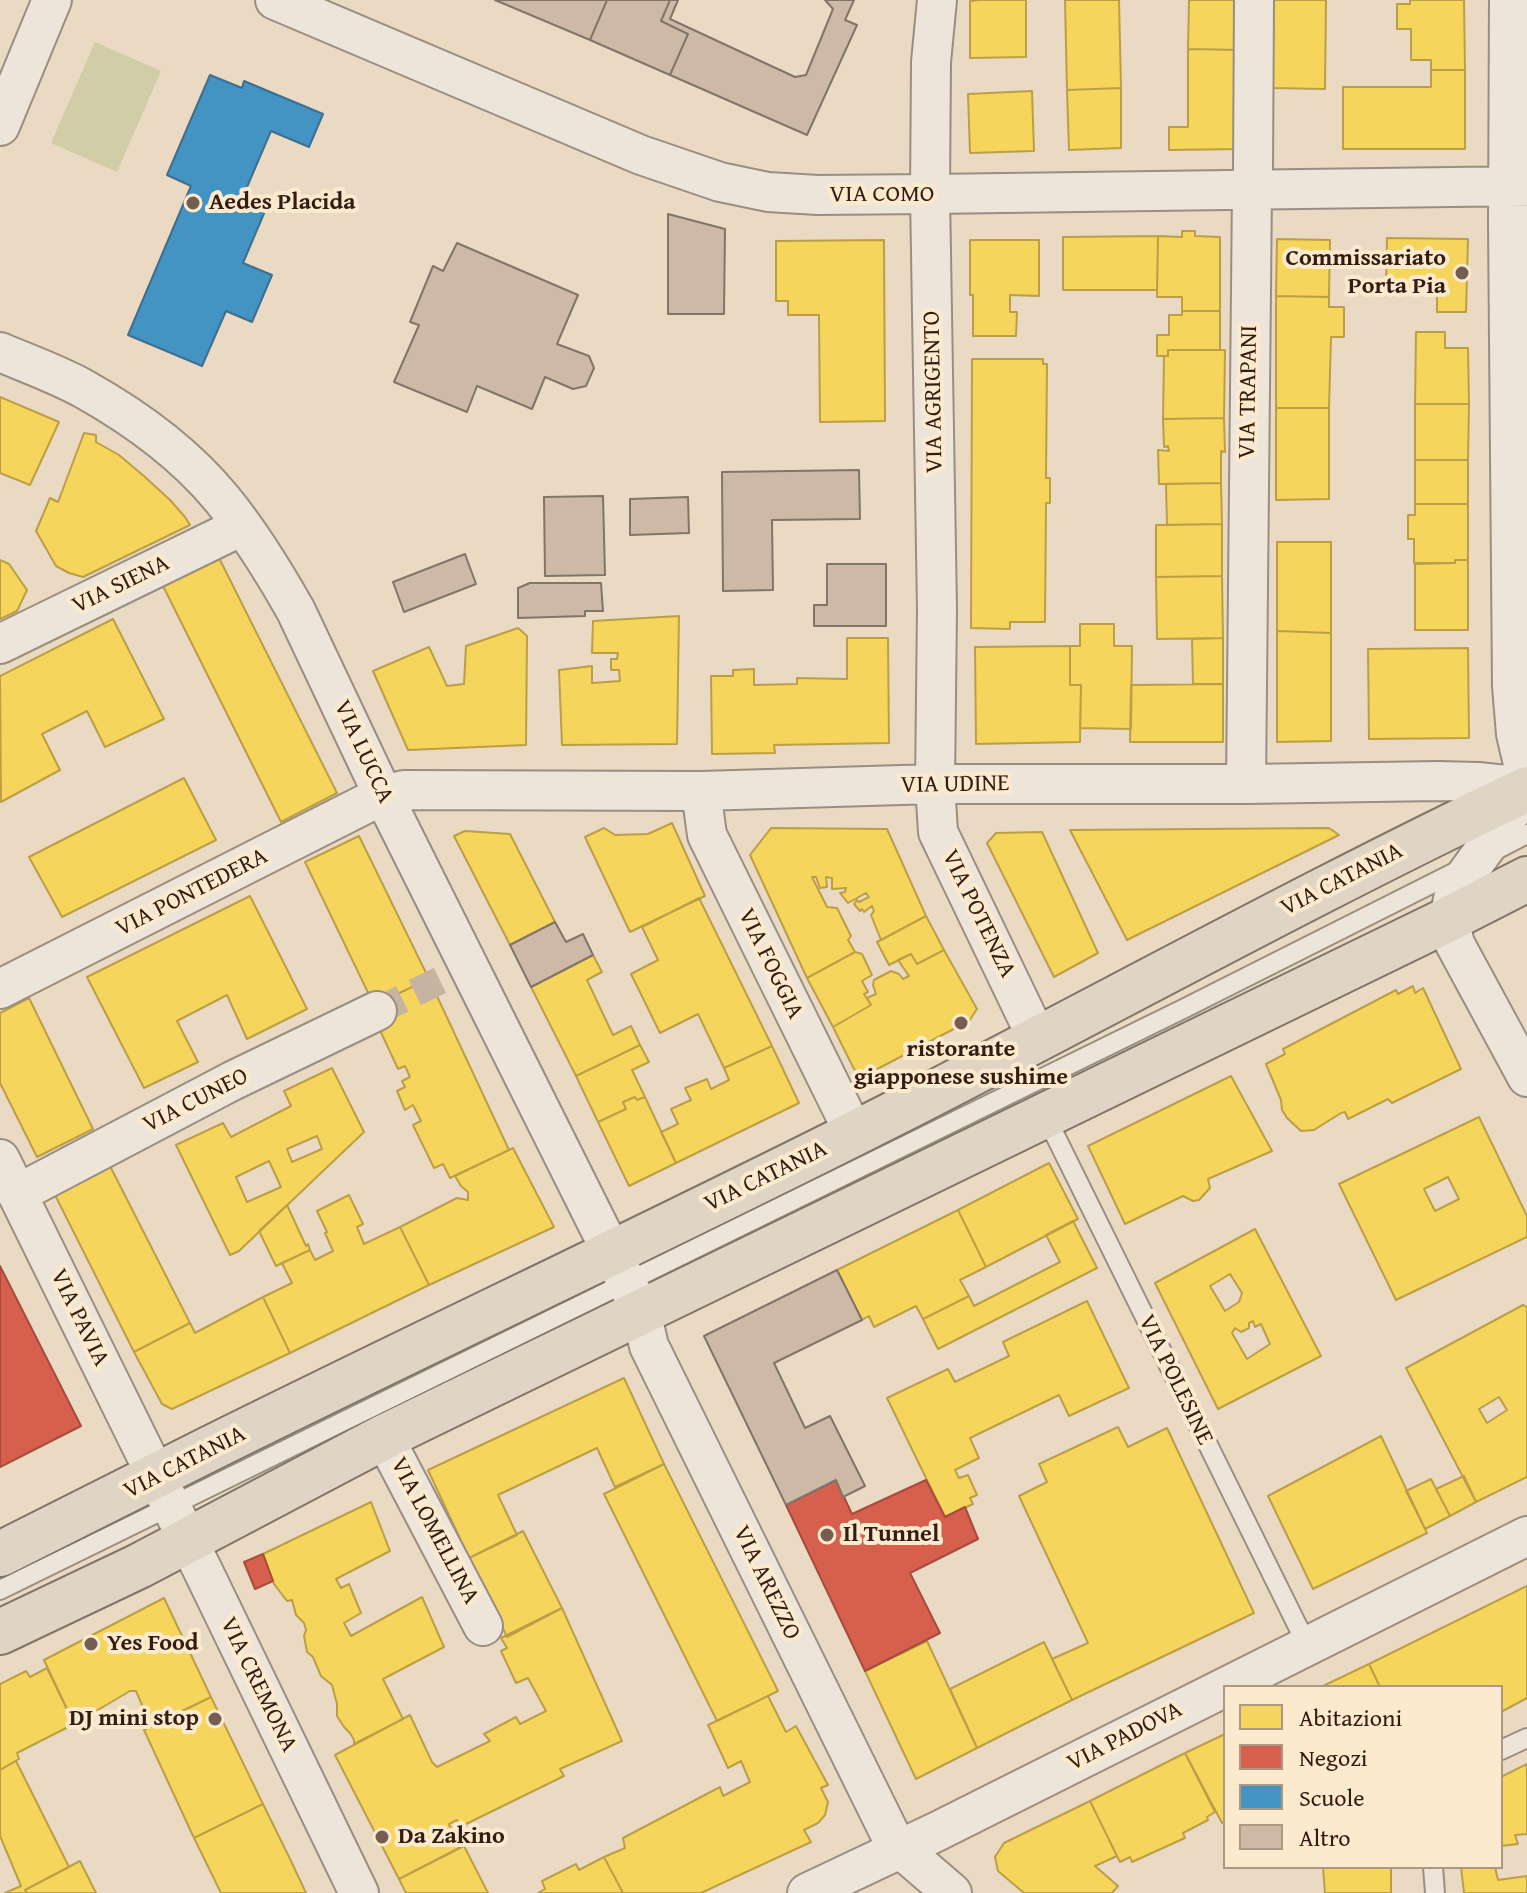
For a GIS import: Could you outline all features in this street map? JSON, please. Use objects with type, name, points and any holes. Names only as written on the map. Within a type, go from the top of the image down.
[{"type":"main road","name":"VIA CATANIA","points":[[0,1554],[172,1508],[384,1437],[854,1133],[1351,875],[1527,789]]},
{"type":"main road","name":"VIA CATANIA","points":[[0,1632],[172,1508],[627,1282],[1045,1115],[1527,879]]},
{"type":"street","points":[[0,126],[52,0]]},
{"type":"street","name":"VIA COMO","points":[[275,0],[641,155],[720,182],[768,192],[930,194],[1518,186]]},
{"type":"street","name":"VIA AGRIGENTO","points":[[935,784],[937,609],[930,194],[931,62],[937,0]]},
{"type":"street","name":"VIA TRAPANI","points":[[1246,784],[1254,0]]},
{"type":"street","points":[[1509,0],[1518,186],[1512,686],[1516,734],[1527,781]]},
{"type":"street","name":"VIA LUCCA","points":[[0,352],[85,390],[147,430],[185,460],[221,498],[280,582],[627,1282]]},
{"type":"street","name":"VIA SIENA","points":[[0,644],[242,526]]},
{"type":"street","name":"VIA UDINE","points":[[383,795],[404,790],[701,791],[935,784],[1457,781],[1527,789]]},
{"type":"street","name":"VIA POTENZA","points":[[935,784],[938,832],[1038,1040]]},
{"type":"street","points":[[1527,789],[1458,889],[1449,919],[1455,944],[1527,1077]]},
{"type":"street","name":"VIA FOGGIA","points":[[701,791],[707,835],[854,1133]]},
{"type":"street","name":"VIA PONTEDERA","points":[[0,989],[383,795]]},
{"type":"street","name":"VIA CUNEO","points":[[17,1194],[232,1081],[377,1011]]},
{"type":"street","name":"VIA PAVIA","points":[[0,1159],[172,1508]]},
{"type":"street","name":"VIA AREZZO","points":[[627,1282],[649,1346],[891,1836],[901,1849],[952,1893]]},
{"type":"street","name":"VIA LOMELLINA","points":[[384,1437],[483,1626]]},
{"type":"street","name":"VIA CREMONA","points":[[172,1508],[359,1893]]},
{"type":"street","name":"VIA PADOVA","points":[[1227,1685],[1527,1536]]},
{"type":"street","name":"VIA PADOVA","points":[[807,1893],[1223,1687]]},
{"type":"lane","name":"VIA CATANIA","points":[[627,1282],[1527,834]]},
{"type":"lane","name":"VIA POLESINE","points":[[1045,1115],[1307,1645]]},
{"type":"lane","name":"VIA CATANIA","points":[[0,1590],[172,1508]]},
{"type":"lane","points":[[1503,1749],[1527,1738]]},
{"type":"lane","points":[[1433,1869],[1435,1893]]},
{"type":"shaded area","points":[[95,42],[161,71],[117,172],[51,143]]},
{"type":"building: Abitazioni","points":[[1026,0],[1026,57],[970,58],[970,1]]},
{"type":"building: Abitazioni","points":[[1065,0],[1119,0],[1121,88],[1067,90]]},
{"type":"building: Abitazioni","points":[[1189,0],[1241,0],[1240,50],[1188,49]]},
{"type":"building: Abitazioni","points":[[1274,0],[1326,0],[1325,89],[1272,88]]},
{"type":"building: Abitazioni","points":[[1410,0],[1464,0],[1465,70],[1431,70],[1431,60],[1411,60],[1411,29],[1397,29],[1397,4],[1410,4]]},
{"type":"building: Abitazioni","points":[[1188,49],[1240,50],[1242,149],[1169,150],[1169,127],[1188,127]]},
{"type":"building: Abitazioni","points":[[1431,70],[1465,70],[1465,149],[1343,149],[1343,87],[1431,87]]},
{"type":"building: Abitazioni","points":[[1121,88],[1121,148],[1069,150],[1067,90]]},
{"type":"building: Abitazioni","points":[[1032,91],[1034,151],[970,153],[968,94]]},
{"type":"building: Abitazioni","points":[[1182,231],[1195,231],[1195,236],[1220,237],[1220,311],[1182,311],[1182,297],[1157,297],[1158,236],[1182,237]]},
{"type":"building: Abitazioni","points":[[1158,236],[1157,290],[1063,290],[1063,237]]},
{"type":"building: Abitazioni","points":[[1387,238],[1468,239],[1466,312],[1437,312],[1437,293],[1386,292]]},
{"type":"building: Abitazioni","points":[[1277,239],[1330,240],[1329,297],[1276,296]]},
{"type":"building: Abitazioni","points":[[884,240],[885,421],[820,422],[819,315],[788,315],[788,301],[776,301],[776,241]]},
{"type":"building: Abitazioni","points":[[970,240],[1039,240],[1039,296],[1010,295],[1010,312],[1017,312],[1016,336],[973,336]]},
{"type":"building: Abitazioni","points":[[1276,296],[1329,297],[1329,307],[1344,307],[1344,337],[1331,337],[1329,408],[1276,408]]},
{"type":"building: Abitazioni","points":[[1182,311],[1220,311],[1220,350],[1168,350],[1168,356],[1157,356],[1157,335],[1169,335],[1169,315],[1182,315]]},
{"type":"building: Abitazioni","points":[[1416,332],[1445,332],[1445,348],[1468,348],[1469,404],[1415,404]]},
{"type":"building: Abitazioni","points":[[1168,350],[1225,350],[1224,418],[1163,419],[1164,356],[1168,356]]},
{"type":"building: Abitazioni","points":[[972,359],[1043,359],[1043,364],[1047,364],[1046,478],[1050,478],[1050,503],[1046,503],[1045,622],[1010,622],[1010,629],[971,628]]},
{"type":"building: Abitazioni","points":[[0,397],[59,422],[30,485],[0,473]]},
{"type":"building: Abitazioni","points":[[1415,404],[1469,404],[1468,460],[1415,460]]},
{"type":"building: Abitazioni","points":[[1276,408],[1329,408],[1329,499],[1276,500]]},
{"type":"building: Abitazioni","points":[[1224,418],[1225,452],[1221,451],[1221,483],[1159,484],[1158,450],[1169,451],[1168,446],[1164,447],[1163,419]]},
{"type":"building: Abitazioni","points":[[84,433],[96,435],[96,442],[119,455],[145,477],[170,500],[190,525],[83,577],[56,566],[36,531],[50,498],[58,502]]},
{"type":"building: Abitazioni","points":[[1415,460],[1468,460],[1468,504],[1415,504]]},
{"type":"building: Abitazioni","points":[[1221,483],[1222,524],[1167,525],[1166,484]]},
{"type":"building: Abitazioni","points":[[1415,504],[1468,504],[1468,560],[1414,563],[1414,539],[1408,539],[1408,515],[1415,515]]},
{"type":"building: Abitazioni","points":[[1222,524],[1222,576],[1156,577],[1156,525]]},
{"type":"building: Abitazioni","points":[[1277,542],[1331,542],[1331,633],[1277,631]]},
{"type":"building: Abitazioni","points":[[218,556],[337,793],[281,822],[162,584]]},
{"type":"building: Abitazioni","points":[[0,560],[9,564],[27,590],[17,611],[0,619]]},
{"type":"building: Abitazioni","points":[[1455,560],[1468,560],[1468,630],[1415,630],[1415,564],[1455,563]]},
{"type":"building: Abitazioni","points":[[1222,576],[1223,638],[1157,639],[1156,577]]},
{"type":"building: Abitazioni","points":[[679,616],[677,744],[562,745],[559,670],[592,666],[592,683],[620,681],[619,670],[611,670],[611,659],[617,659],[618,653],[592,653],[593,621]]},
{"type":"building: Abitazioni","points":[[113,619],[164,719],[105,747],[87,711],[42,734],[60,770],[1,802],[0,676]]},
{"type":"building: Abitazioni","points":[[1080,624],[1114,624],[1114,646],[1132,646],[1131,729],[1080,728],[1081,685],[1070,685],[1070,646],[1080,646]]},
{"type":"building: Abitazioni","points":[[518,628],[527,636],[526,745],[408,750],[373,671],[429,647],[447,686],[464,684],[466,646]]},
{"type":"building: Abitazioni","points":[[1277,631],[1331,633],[1331,741],[1277,742]]},
{"type":"building: Abitazioni","points":[[847,638],[888,638],[889,743],[774,745],[775,753],[712,754],[711,676],[733,676],[733,670],[754,669],[754,685],[797,684],[797,678],[847,679]]},
{"type":"building: Abitazioni","points":[[1223,638],[1223,684],[1193,684],[1192,639]]},
{"type":"building: Abitazioni","points":[[1070,646],[1070,685],[1081,685],[1080,742],[976,744],[975,647]]},
{"type":"building: Abitazioni","points":[[1468,648],[1469,738],[1369,739],[1368,649]]},
{"type":"building: Abitazioni","points":[[1223,684],[1223,742],[1130,742],[1131,685]]},
{"type":"building: Abitazioni","points":[[184,778],[216,840],[62,917],[29,857]]},
{"type":"building: Abitazioni","points":[[672,823],[705,896],[630,932],[585,837],[604,828],[615,835],[648,834]]},
{"type":"building: Abitazioni","points":[[771,828],[887,829],[926,916],[881,940],[871,915],[874,911],[872,906],[864,912],[854,904],[869,897],[866,893],[848,903],[840,893],[845,892],[846,888],[832,889],[832,878],[826,877],[827,887],[820,888],[816,877],[812,877],[827,907],[837,908],[855,952],[807,978],[750,855]]},
{"type":"building: Abitazioni","points":[[1329,828],[1339,835],[1127,940],[1070,830]]},
{"type":"building: Abitazioni","points":[[465,831],[510,834],[555,922],[510,945],[454,836]]},
{"type":"building: Abitazioni","points":[[1042,832],[1098,953],[1054,977],[987,843],[996,833]]},
{"type":"building: Abitazioni","points":[[359,836],[429,979],[374,1005],[305,862]]},
{"type":"building: Abitazioni","points":[[250,896],[307,1009],[247,1039],[227,995],[177,1021],[198,1062],[144,1088],[87,977]]},
{"type":"building: Abitazioni","points":[[699,898],[772,1046],[724,1068],[698,1014],[660,1033],[631,974],[658,960],[642,927]]},
{"type":"building: Abitazioni","points":[[926,916],[944,950],[917,964],[911,954],[889,965],[877,942]]},
{"type":"building: Abitazioni","points":[[944,950],[977,1009],[969,1021],[864,1076],[854,1069],[833,1027],[871,1005],[867,998],[876,994],[874,980],[891,971],[903,979],[909,976],[898,960],[911,954],[917,964]]},
{"type":"building: Abitazioni","points":[[855,952],[862,954],[872,975],[862,981],[868,992],[864,994],[871,1005],[833,1027],[807,978]]},
{"type":"building: Abitazioni","points":[[593,955],[602,972],[587,980],[613,1035],[631,1026],[640,1045],[576,1076],[531,987]]},
{"type":"building: Abitazioni","points":[[429,979],[509,1150],[450,1178],[443,1164],[434,1168],[413,1125],[421,1121],[413,1105],[405,1110],[397,1091],[405,1087],[402,1081],[410,1077],[405,1066],[398,1069],[378,1026],[374,1005]]},
{"type":"building: Abitazioni","points":[[1413,986],[1415,993],[1423,988],[1461,1069],[1392,1103],[1388,1099],[1348,1119],[1345,1112],[1341,1113],[1314,1130],[1301,1131],[1282,1110],[1266,1064],[1285,1054],[1283,1049],[1396,990],[1398,994]]},
{"type":"building: Abitazioni","points":[[29,998],[93,1129],[37,1157],[0,1083],[0,1013]]},
{"type":"building: Abitazioni","points":[[640,1045],[649,1062],[632,1070],[645,1097],[623,1102],[626,1109],[598,1122],[576,1076]]},
{"type":"building: Abitazioni","points":[[772,1046],[799,1103],[676,1163],[661,1132],[678,1124],[671,1109],[691,1100],[685,1088],[707,1079],[711,1089],[729,1080],[724,1068]]},
{"type":"building: Abitazioni","points":[[332,1068],[364,1132],[239,1251],[230,1255],[176,1145],[223,1123],[231,1137],[291,1106],[284,1091]],"holes":[[[317,1136],[322,1149],[292,1162],[287,1149]],[[269,1161],[281,1187],[247,1202],[236,1177]]]},
{"type":"building: Abitazioni","points":[[1231,1076],[1272,1151],[1208,1179],[1210,1188],[1199,1200],[1193,1201],[1183,1196],[1125,1224],[1088,1146]]},
{"type":"building: Abitazioni","points":[[635,1097],[637,1100],[645,1097],[676,1163],[629,1186],[598,1122],[626,1109],[623,1102]]},
{"type":"building: Abitazioni","points":[[1479,1117],[1527,1216],[1527,1237],[1396,1300],[1339,1184]],"holes":[[[1448,1177],[1459,1199],[1435,1211],[1424,1189]]]},
{"type":"building: Abitazioni","points":[[513,1148],[554,1227],[429,1285],[400,1227],[457,1198],[468,1200],[468,1192],[455,1176]]},
{"type":"building: Abitazioni","points":[[1049,1163],[1078,1219],[986,1267],[958,1210]]},
{"type":"building: Abitazioni","points":[[110,1166],[190,1323],[134,1352],[55,1195]]},
{"type":"building: Abitazioni","points":[[349,1195],[363,1224],[357,1227],[364,1244],[400,1227],[429,1285],[290,1353],[263,1297],[292,1283],[282,1263],[310,1250],[315,1260],[333,1251],[317,1211]]},
{"type":"building: Abitazioni","points":[[287,1205],[310,1250],[276,1266],[259,1231]]},
{"type":"building: Abitazioni","points":[[958,1210],[986,1267],[960,1280],[969,1296],[923,1319],[916,1306],[874,1327],[869,1316],[862,1320],[837,1270]]},
{"type":"building: Abitazioni","points":[[1073,1221],[1097,1268],[938,1349],[923,1319],[969,1296],[974,1306],[1060,1262],[1046,1235]]},
{"type":"building: Abitazioni","points":[[1255,1229],[1321,1356],[1218,1409],[1155,1283]],"holes":[[[1230,1274],[1242,1293],[1239,1302],[1225,1311],[1210,1286]],[[1253,1321],[1255,1327],[1261,1324],[1270,1344],[1247,1359],[1232,1333],[1235,1328],[1241,1332],[1249,1328],[1249,1323]]]},
{"type":"building: Abitazioni","points":[[263,1297],[290,1353],[172,1409],[162,1404],[134,1352],[190,1323],[195,1333]]},
{"type":"building: Abitazioni","points":[[1087,1301],[1129,1388],[1069,1416],[1059,1395],[970,1438],[979,1458],[955,1470],[959,1478],[968,1475],[977,1495],[970,1498],[973,1504],[945,1517],[887,1398],[948,1369],[955,1382],[1009,1356],[1003,1342]]},
{"type":"building: Abitazioni","points":[[1523,1305],[1527,1307],[1527,1477],[1476,1502],[1406,1368]],"holes":[[[1499,1397],[1507,1410],[1487,1423],[1479,1409]]]},
{"type":"building: Abitazioni","points":[[624,1378],[664,1464],[615,1487],[597,1448],[498,1495],[517,1535],[469,1558],[428,1470]]},
{"type":"building: Abitazioni","points":[[1118,1427],[1128,1447],[1167,1428],[1254,1613],[1072,1700],[1052,1659],[1088,1643],[1019,1496],[1047,1482],[1039,1464]]},
{"type":"building: Abitazioni","points":[[1381,1436],[1427,1533],[1313,1589],[1268,1496]]},
{"type":"building: Abitazioni","points":[[664,1464],[778,1691],[717,1721],[604,1494]]},
{"type":"building: Abitazioni","points":[[1464,1476],[1476,1502],[1450,1516],[1436,1489]]},
{"type":"building: Abitazioni","points":[[1431,1479],[1450,1516],[1425,1529],[1406,1491]]},
{"type":"building: Abitazioni","points":[[371,1502],[390,1551],[336,1579],[341,1588],[349,1584],[361,1613],[344,1623],[351,1636],[422,1597],[444,1647],[383,1679],[403,1719],[354,1744],[337,1716],[332,1685],[321,1676],[313,1657],[307,1652],[304,1623],[296,1615],[292,1600],[287,1601],[274,1584],[263,1554]]},
{"type":"building: Abitazioni","points":[[523,1531],[562,1608],[507,1637],[469,1558]]},
{"type":"building: Abitazioni","points":[[1527,1586],[1527,1698],[1503,1711],[1503,1685],[1379,1685],[1369,1664]]},
{"type":"building: Abitazioni","points":[[164,1598],[211,1697],[151,1726],[136,1691],[130,1691],[74,1724],[44,1660]]},
{"type":"building: Abitazioni","points":[[562,1608],[622,1741],[560,1769],[564,1776],[460,1827],[457,1820],[449,1824],[459,1848],[399,1879],[335,1755],[410,1715],[437,1767],[490,1741],[484,1734],[516,1717],[520,1724],[546,1711],[528,1678],[516,1683],[501,1651],[507,1648],[501,1638]]},
{"type":"building: Abitazioni","points":[[927,1641],[977,1748],[916,1779],[865,1671]]},
{"type":"building: Abitazioni","points":[[1044,1642],[1072,1700],[977,1748],[950,1689]]},
{"type":"building: Abitazioni","points":[[1369,1664],[1379,1685],[1325,1685]]},
{"type":"building: Abitazioni","points":[[47,1668],[74,1724],[17,1753],[19,1759],[0,1770],[0,1684],[26,1671],[30,1677]]},
{"type":"building: Abitazioni","points":[[768,1696],[786,1732],[796,1726],[828,1785],[821,1788],[828,1802],[825,1815],[818,1823],[804,1830],[811,1842],[701,1893],[623,1893],[604,1857],[625,1848],[623,1838],[720,1787],[723,1796],[750,1782],[741,1761],[728,1768],[708,1725]]},
{"type":"building: Abitazioni","points":[[211,1697],[263,1804],[194,1838],[144,1730]]},
{"type":"building: Abitazioni","points":[[1223,1735],[1222,1823],[1185,1753]]},
{"type":"building: Abitazioni","points":[[1185,1753],[1215,1812],[1207,1817],[1208,1820],[1183,1833],[1185,1838],[1132,1862],[1130,1857],[1120,1862],[1090,1801]]},
{"type":"building: Abitazioni","points":[[16,1761],[69,1867],[25,1890],[27,1893],[5,1893],[21,1886],[0,1836],[0,1770]]},
{"type":"building: Abitazioni","points":[[1527,1764],[1527,1834],[1515,1835],[1518,1844],[1503,1846],[1503,1776]]},
{"type":"building: Abitazioni","points":[[1090,1801],[1117,1856],[1095,1866],[1118,1886],[1112,1893],[1024,1893],[998,1871],[995,1857],[1004,1843]]},
{"type":"building: Abitazioni","points":[[263,1804],[306,1893],[221,1893],[194,1838]]},
{"type":"building: Abitazioni","points":[[464,1846],[488,1893],[406,1893],[399,1879]]},
{"type":"building: Abitazioni","points":[[604,1857],[623,1893],[538,1893],[545,1889],[542,1881],[576,1864],[579,1870]]},
{"type":"building: Abitazioni","points":[[80,1861],[96,1893],[27,1893],[25,1890]]},
{"type":"building: Abitazioni","points":[[1323,1869],[1391,1869],[1391,1893],[1325,1893]]},
{"type":"building: Abitazioni","points":[[1461,1869],[1495,1869],[1498,1880],[1527,1876],[1527,1893],[1464,1893]]},
{"type":"building: Negozi","points":[[0,1266],[81,1426],[0,1467]]},
{"type":"building: Negozi","points":[[836,1480],[852,1514],[926,1480],[945,1517],[965,1507],[978,1539],[910,1573],[940,1633],[865,1671],[786,1505]]},
{"type":"building: Negozi","points":[[263,1554],[273,1581],[255,1589],[244,1562]]},
{"type":"building: Scuole","points":[[210,75],[242,88],[244,81],[323,114],[309,147],[271,131],[241,201],[265,211],[243,263],[272,275],[252,322],[226,311],[202,366],[128,335],[191,186],[167,175]]},
{"type":"building: Altro","points":[[495,0],[607,0],[590,40]]},
{"type":"building: Altro","points":[[607,0],[670,0],[661,21],[688,34],[670,75],[590,40]]},
{"type":"building: Altro","points":[[670,0],[678,0],[670,19],[795,77],[806,75],[833,9],[825,0],[854,0],[845,20],[857,25],[807,135],[670,75],[688,34],[661,21]]},
{"type":"building: Altro","points":[[668,214],[725,229],[724,314],[668,314]]},
{"type":"building: Altro","points":[[457,243],[578,295],[557,344],[589,356],[594,368],[586,386],[573,389],[545,377],[532,409],[477,386],[467,412],[394,382],[419,325],[410,322],[433,266],[443,271]]},
{"type":"building: Altro","points":[[859,470],[860,519],[772,520],[773,590],[723,591],[722,472]]},
{"type":"building: Altro","points":[[603,496],[605,575],[545,576],[544,497]]},
{"type":"building: Altro","points":[[688,497],[689,533],[630,535],[630,499]]},
{"type":"building: Altro","points":[[465,554],[476,584],[404,612],[393,582]]},
{"type":"building: Altro","points":[[827,564],[886,564],[886,626],[814,626],[814,605],[827,605]]},
{"type":"building: Altro","points":[[530,583],[601,583],[603,611],[585,611],[585,616],[518,618],[518,588]]},
{"type":"building: Altro","points":[[555,922],[566,942],[583,934],[593,955],[531,987],[510,945]]},
{"type":"building: Altro","points":[[837,1270],[862,1320],[774,1363],[805,1428],[830,1416],[865,1486],[843,1497],[836,1480],[786,1505],[704,1336]]},
{"type":"tunnel","points":[[377,1011],[443,979]]},
{"type":"place","name":"Aedes Placida","points":[[193,203]]},
{"type":"place","name":"Commissariato Porta Pia","points":[[1462,273]]},
{"type":"place","name":"ristorante giapponese sushime","points":[[961,1023]]},
{"type":"place","name":"Il Tunnel","points":[[827,1535]]},
{"type":"place","name":"Yes Food","points":[[91,1644]]},
{"type":"place","name":"DJ mini stop","points":[[215,1719]]},
{"type":"place","name":"Da Zakino","points":[[382,1837]]}]
